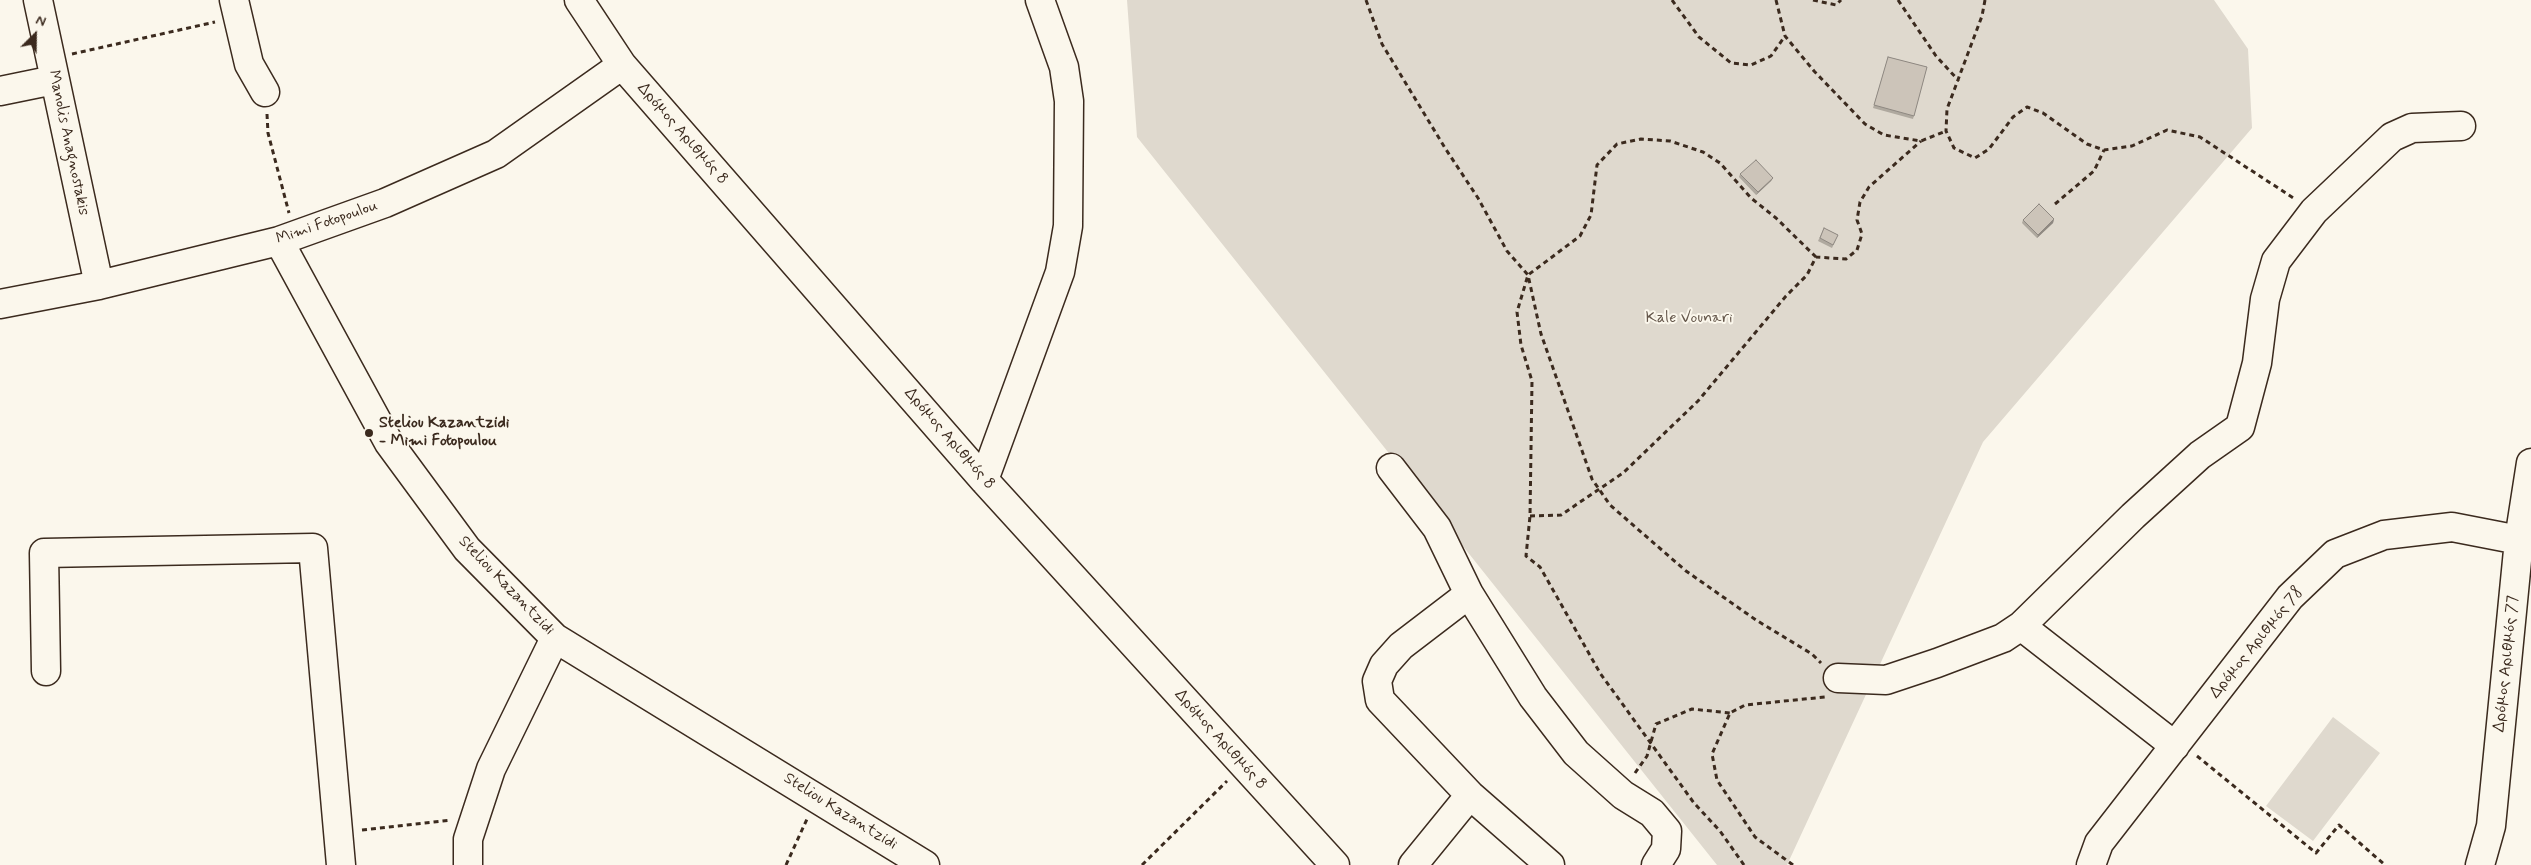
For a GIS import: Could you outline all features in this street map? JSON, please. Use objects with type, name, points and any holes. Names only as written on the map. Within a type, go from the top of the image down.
[{"type":"street","name":"Manolis Anagnostakis","points":[[38,0],[99,285]]},
{"type":"street","name":"Δρόμος Αριθμός 8","points":[[579,0],[622,65],[984,480],[1335,865]]},
{"type":"street","points":[[984,480],[1060,272],[1068,226],[1069,101],[1064,67],[1040,0]]},
{"type":"street","points":[[236,9],[249,64],[265,92]]},
{"type":"street","name":"Mimi Fotopoulou","points":[[0,304],[99,285],[287,238],[385,203],[496,154],[622,65]]},
{"type":"street","points":[[0,92],[52,70]]},
{"type":"street","points":[[1838,678],[1886,680],[1937,664],[2003,638],[2021,626],[2133,516],[2187,467],[2240,428],[2257,363],[2265,300],[2276,261],[2314,211],[2392,137],[2412,128],[2461,126]]},
{"type":"street","name":"Steliou Kazantzidi","points":[[287,238],[389,443],[467,549],[555,638],[926,865]]},
{"type":"street","name":"Δρόμος Αριθμός 77","points":[[2480,865],[2491,826],[2519,540],[2531,463]]},
{"type":"street","points":[[1391,468],[1436,528],[1469,594],[1533,697],[1576,753],[1622,795],[1652,812],[1667,831],[1666,849],[1656,865]]},
{"type":"street","name":"Δρόμος Αριθμός 78","points":[[2091,865],[2099,843],[2290,597],[2335,554],[2384,535],[2452,527],[2519,540]]},
{"type":"street","points":[[46,671],[44,553],[313,548],[340,865]]},
{"type":"street","points":[[1469,594],[1401,646],[1384,665],[1377,681],[1380,700],[1470,795],[1550,865]]},
{"type":"street","points":[[2021,626],[2177,744]]},
{"type":"street","points":[[468,865],[468,839],[491,769],[555,638]]},
{"type":"street","points":[[1413,865],[1470,795]]},
{"type":"path","points":[[1366,0],[1382,44],[1444,148],[1478,198],[1507,251],[1528,275],[1541,334],[1592,478],[1610,505],[1686,571],[1756,620],[1812,654],[1838,678],[1825,697],[1744,705],[1730,713],[1692,709],[1656,724],[1647,756],[1622,795]]},
{"type":"path","points":[[1672,0],[1699,37],[1731,63],[1751,65],[1771,56],[1785,36]]},
{"type":"path","points":[[1776,0],[1785,36],[1814,71],[1865,124],[1884,135],[1921,141]]},
{"type":"path","points":[[1813,0],[1836,5],[1841,0]]},
{"type":"path","points":[[1898,0],[1936,56],[1958,81]]},
{"type":"path","points":[[1984,0],[1982,16],[1947,109],[1946,131],[1954,148],[1975,158],[1989,149],[2013,117],[2028,107],[2043,113],[2087,144],[2104,150],[2132,146],[2167,130],[2200,137],[2314,211]]},
{"type":"path","points":[[52,70],[236,9]]},
{"type":"path","points":[[265,92],[268,133],[287,238]]},
{"type":"path","points":[[1744,865],[1720,831],[1694,803],[1600,672],[1540,567],[1526,556],[1530,516],[1532,381],[1522,345],[1517,312],[1528,275],[1580,236],[1591,214],[1597,166],[1617,144],[1641,139],[1670,141],[1703,152],[1714,160],[1751,198],[1776,218],[1816,257],[1846,260],[1857,250],[1862,234],[1857,220],[1860,202],[1869,187],[1921,141],[1946,131]]},
{"type":"path","points":[[2055,204],[2094,171],[2104,150]]},
{"type":"path","points":[[1530,516],[1561,515],[1623,473],[1698,401],[1786,296],[1806,275],[1816,257]]},
{"type":"path","points":[[1730,713],[1712,754],[1717,780],[1755,837],[1793,865]]},
{"type":"path","points":[[2177,744],[2316,853],[2339,825],[2384,865]]},
{"type":"path","points":[[1142,865],[1243,765]]},
{"type":"path","points":[[786,865],[816,798]]},
{"type":"path","points":[[337,832],[475,818]]},
{"type":"green space","name":"Kale Vounari","points":[[1127,0],[2214,0],[2248,49],[2252,128],[1983,442],[1787,865],[1717,865],[1137,137]]},
{"type":"green space","points":[[2333,717],[2380,753],[2313,841],[2266,806]]},
{"type":"building","points":[[1888,57],[1927,67],[1914,116],[1874,105]]},
{"type":"building","points":[[1756,160],[1773,178],[1758,192],[1740,174]]},
{"type":"building","points":[[2039,204],[2054,219],[2038,235],[2023,220]]},
{"type":"building","points":[[1824,228],[1838,235],[1833,245],[1820,238]]},
{"type":"place","name":"Steliou Kazantzidi - Mimi Fotopoulou","points":[[369,433]]}]
